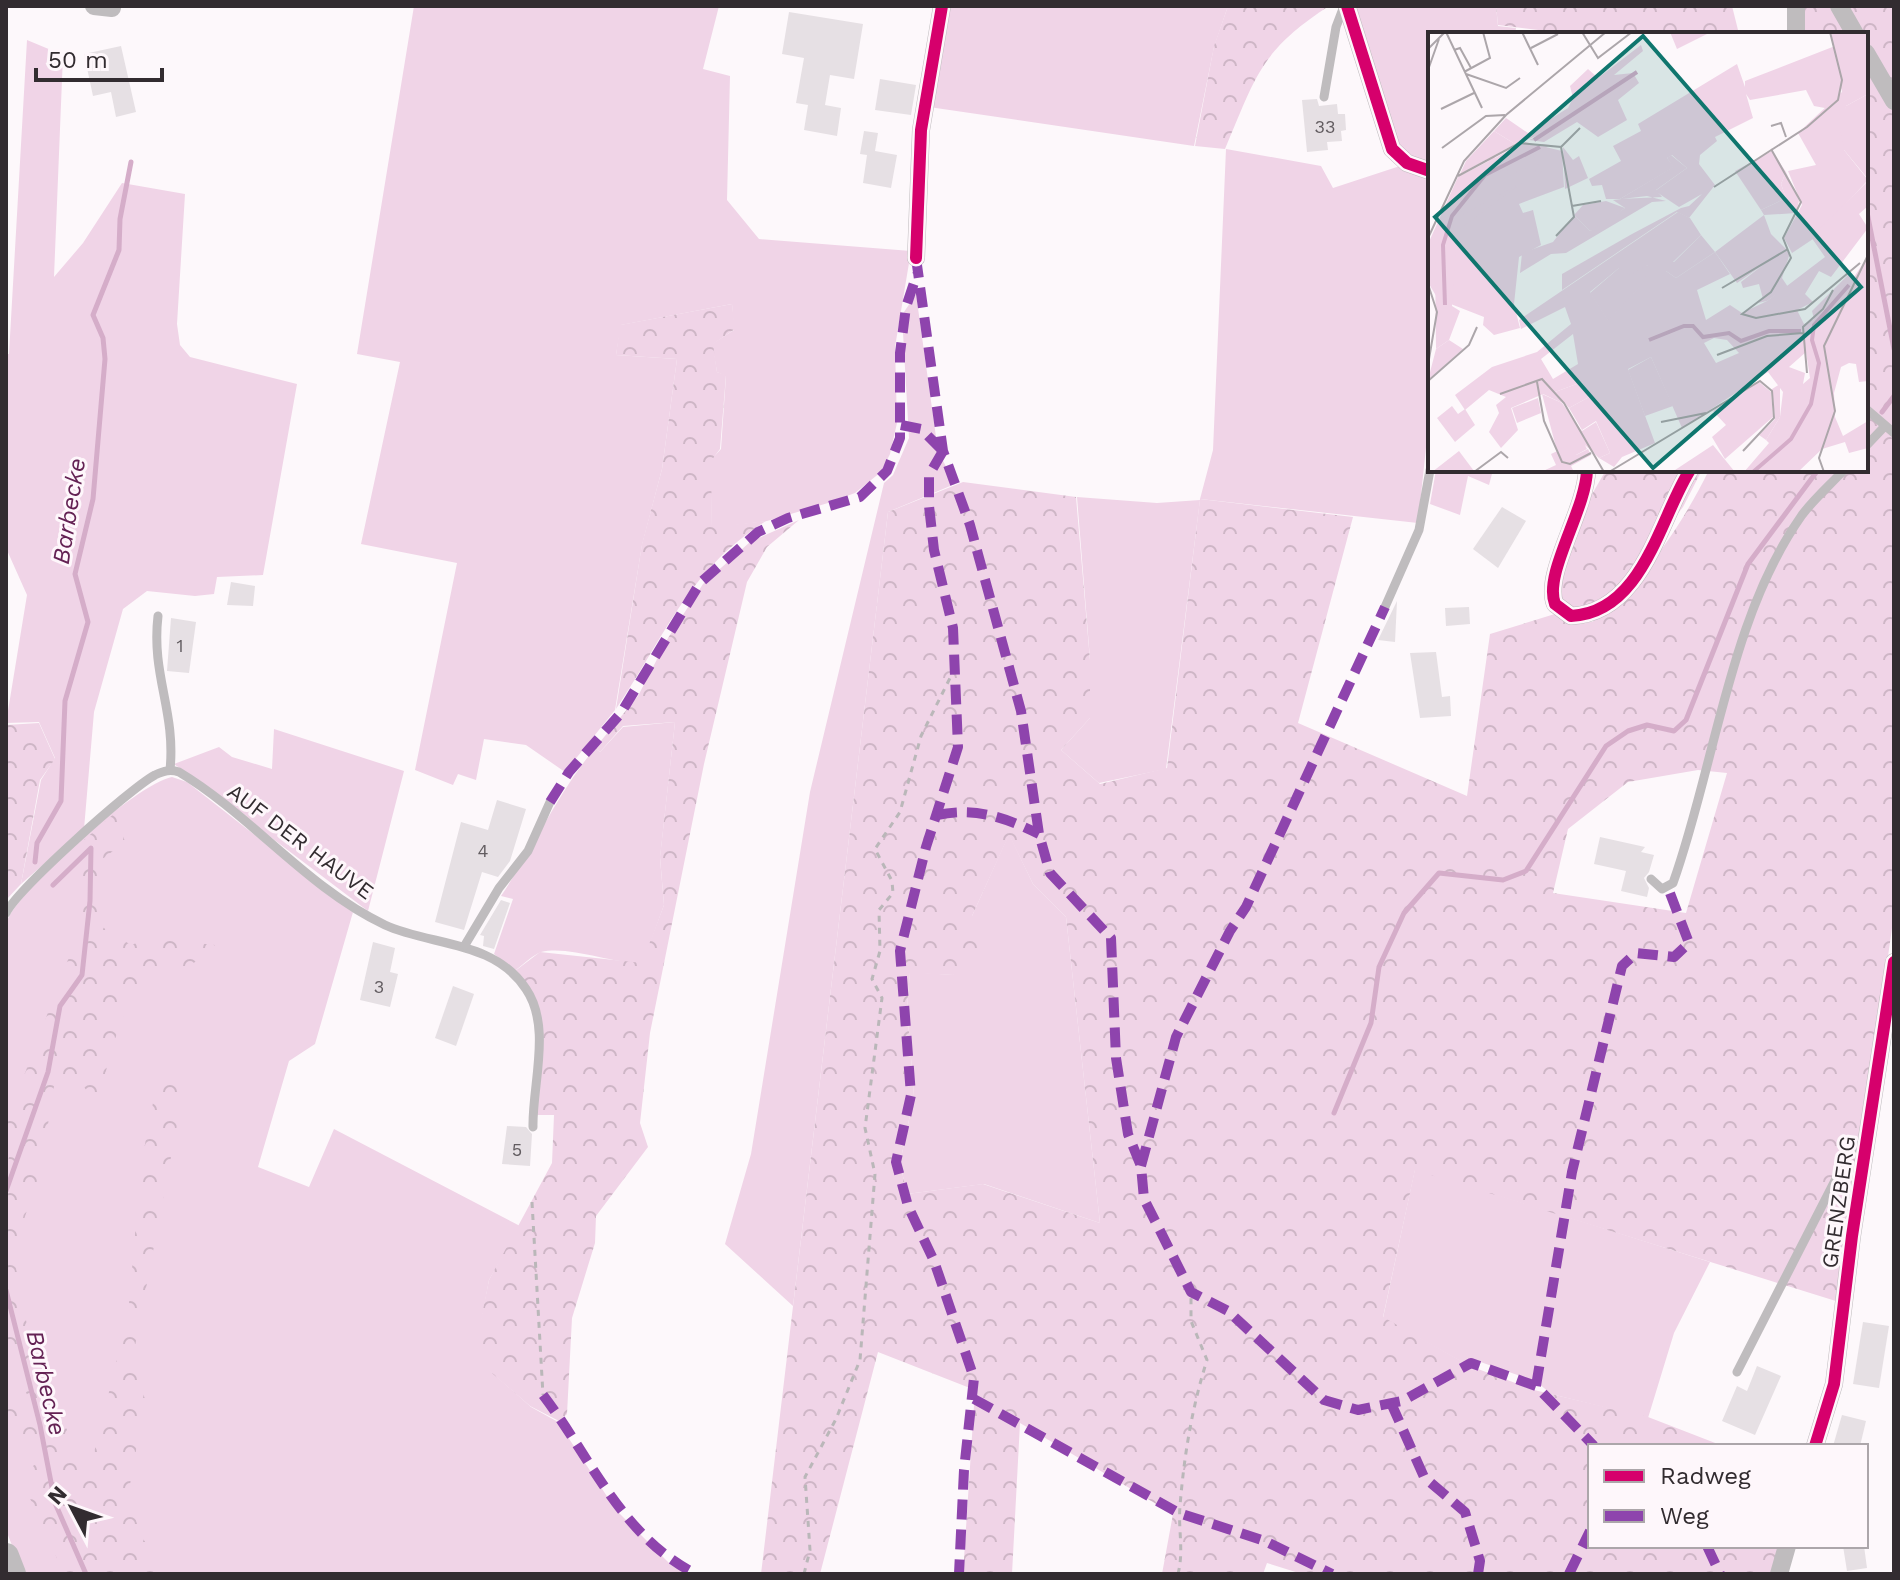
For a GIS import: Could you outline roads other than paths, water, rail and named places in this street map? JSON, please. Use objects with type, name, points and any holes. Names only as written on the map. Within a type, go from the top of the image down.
[{"type":"street","points":[[916,258],[921,130],[942,6]]},
{"type":"street","points":[[1346,6],[1392,149],[1407,163],[1428,170]]},
{"type":"street","points":[[1796,6],[1796,32]]},
{"type":"street","points":[[1839,6],[1854,32]]},
{"type":"street","points":[[1868,56],[1894,101]]},
{"type":"street","points":[[1587,472],[1583,503],[1551,588],[1555,604],[1571,616],[1600,608],[1642,568],[1653,552],[1689,472]]},
{"type":"street","name":"GRENZBERG","points":[[1816,1444],[1834,1384],[1894,962]]},
{"type":"street","points":[[1779,1574],[1786,1548]]},
{"type":"street","points":[[6,1556],[13,1574]]},
{"type":"lane","points":[[1324,97],[1336,27],[1346,6]]},
{"type":"lane","points":[[1868,411],[1894,433]]},
{"type":"lane","points":[[1868,444],[1885,426]]},
{"type":"lane","points":[[1385,607],[1419,530],[1430,472]]},
{"type":"lane","points":[[1651,879],[1662,889],[1673,883],[1715,731],[1761,592],[1802,515],[1842,472]]},
{"type":"lane","points":[[6,913],[38,876],[126,796],[148,780],[170,770],[173,738],[167,698],[157,673],[155,646],[158,616]]},
{"type":"lane","name":"AUF DER HAUVE","points":[[170,770],[192,779],[295,863],[366,914],[405,932],[465,945],[513,974],[532,1001],[538,1039],[533,1127]]},
{"type":"lane","points":[[465,945],[499,888],[528,851],[550,802]]},
{"type":"lane","points":[[1737,1372],[1847,1157],[1857,1145],[1867,1145]]},
{"type":"waterway","name":"Barbecke","points":[[35,862],[37,843],[61,801],[65,701],[88,622],[75,574],[93,499],[105,359],[103,338],[93,315],[119,250],[120,219],[131,162]]},
{"type":"waterway","points":[[1868,217],[1894,349]]},
{"type":"waterway","points":[[1882,412],[1894,396]]},
{"type":"waterway","points":[[1334,1113],[1371,1023],[1379,967],[1404,913],[1439,873],[1503,880],[1526,871],[1606,746],[1628,731],[1647,725],[1674,731],[1686,720],[1748,564],[1817,472]]},
{"type":"waterway","name":"Barbecke","points":[[6,1191],[48,1072],[60,1006],[82,975],[90,901],[91,848],[53,885]]},
{"type":"waterway","name":"Barbecke","points":[[6,1290],[40,1425],[55,1503],[86,1574]]}]
